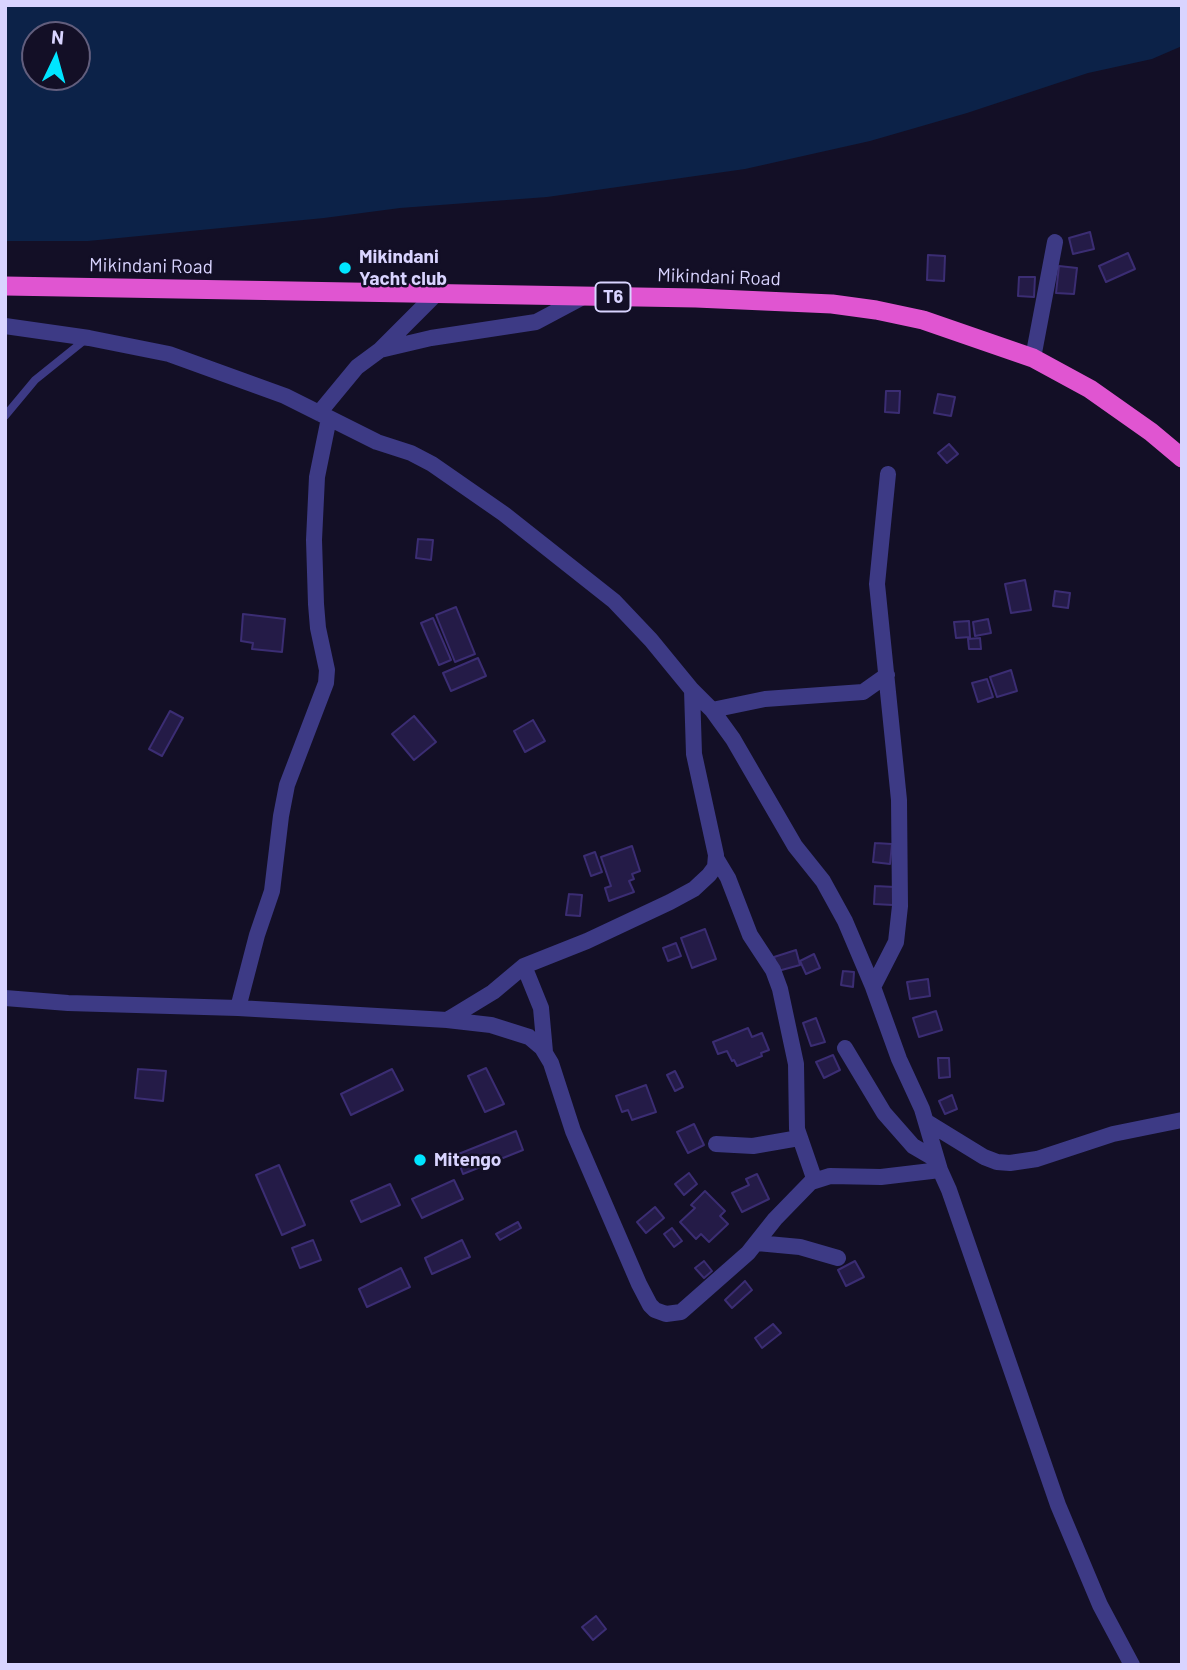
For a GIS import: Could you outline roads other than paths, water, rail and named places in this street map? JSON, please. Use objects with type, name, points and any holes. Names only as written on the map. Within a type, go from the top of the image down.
[{"type":"highway","name":"Mikindani Road","points":[[5,286],[818,303],[865,308],[923,320],[1033,359],[1090,389],[1151,432],[1182,458]]},
{"type":"street","points":[[1033,359],[1055,242]]},
{"type":"street","points":[[238,1008],[257,935],[272,891],[287,785],[320,705],[326,683],[327,670],[318,628],[314,540],[324,415],[358,367],[436,294]]},
{"type":"street","points":[[380,349],[431,338],[536,322],[583,297]]},
{"type":"street","points":[[5,326],[89,338],[169,354],[285,396],[377,442],[411,453],[432,464],[504,514],[614,601],[712,710],[733,739],[795,846],[823,881],[845,921],[927,1122],[938,1165],[1058,1505],[1100,1605],[1132,1665]]},
{"type":"street","points":[[873,987],[896,942],[900,906],[899,800],[877,584],[888,474]]},
{"type":"street","points":[[712,710],[765,699],[863,692],[887,675]]},
{"type":"street","points":[[447,1020],[493,992],[524,966],[587,941],[694,890],[715,867],[716,858],[694,754],[692,690]]},
{"type":"street","points":[[716,858],[728,878],[750,934],[773,970],[780,989],[796,1064],[795,1115],[799,1138],[815,1181]]},
{"type":"street","points":[[524,966],[541,1008],[545,1052],[573,1131],[639,1284],[655,1310],[669,1314],[681,1312],[757,1243],[798,1194],[815,1181],[830,1176],[881,1177],[938,1165]]},
{"type":"street","points":[[5,998],[476,1022],[512,1030],[529,1037],[545,1052]]},
{"type":"street","points":[[845,1048],[884,1112],[913,1146],[938,1165]]},
{"type":"street","points":[[927,1122],[984,1157],[1010,1163],[1037,1159],[1113,1134],[1182,1121]]},
{"type":"street","points":[[716,1144],[753,1146],[799,1138]]},
{"type":"street","points":[[757,1243],[800,1247],[838,1258]]},
{"type":"lane","points":[[5,416],[35,380],[89,338]]},
{"type":"water","points":[[5,5],[1182,5],[1182,46],[1152,59],[1088,73],[967,113],[870,141],[745,169],[547,197],[400,208],[88,241],[5,241]]},
{"type":"place","name":"Mikindani Yacht club","points":[[345,268]]},
{"type":"place","name":"Mitengo","points":[[420,1160]]}]
